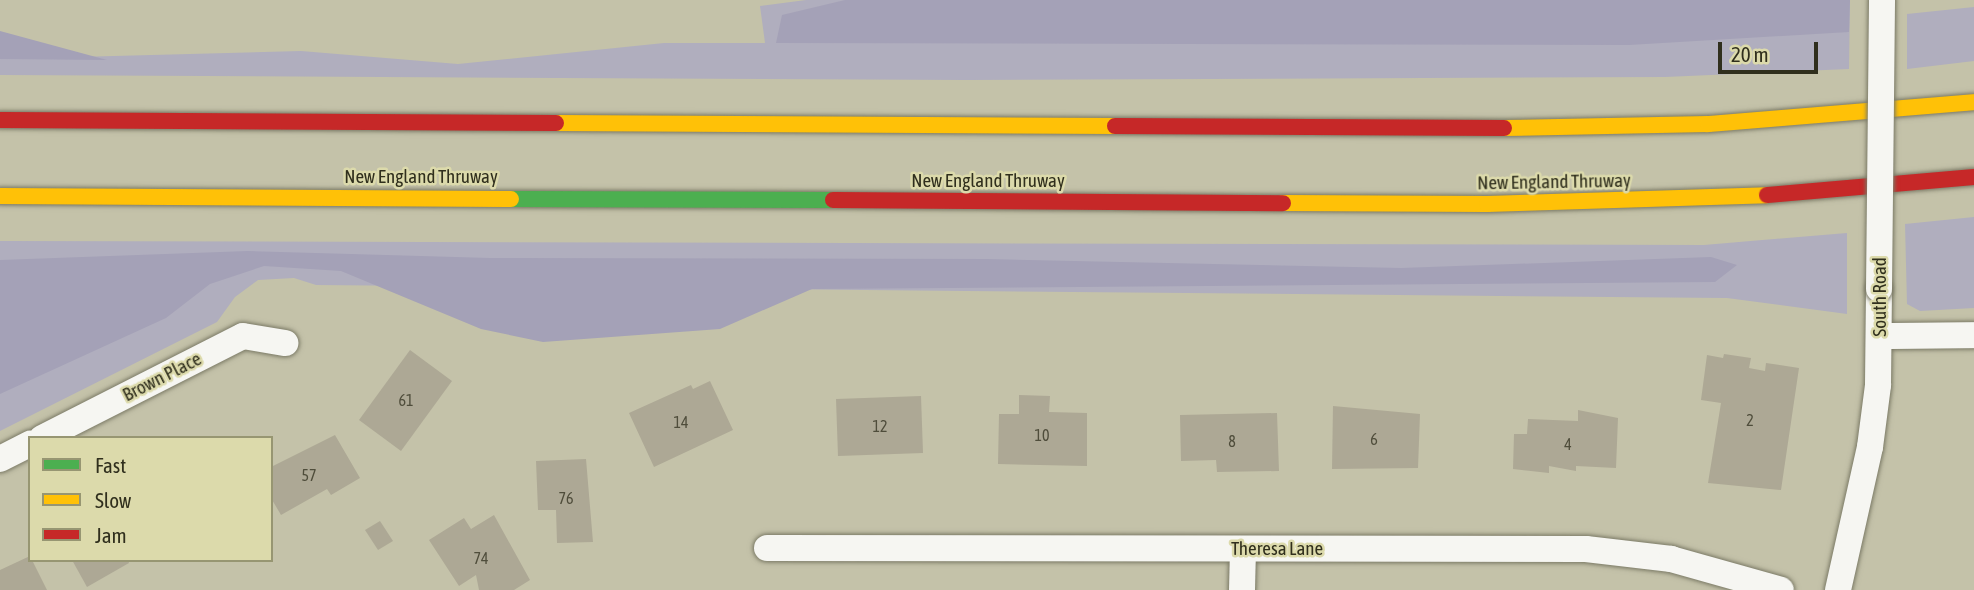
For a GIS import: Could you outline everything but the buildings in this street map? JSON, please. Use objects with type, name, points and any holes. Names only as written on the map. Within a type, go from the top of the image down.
[{"type":"highway","points":[[0,120],[1588,128],[1708,124],[1974,103]]},
{"type":"highway","name":"New England Thruway","points":[[0,196],[1486,204],[1729,198],[1974,177]]},
{"type":"street","name":"South Road","points":[[1838,590],[1870,447],[1881,336],[1879,289],[1882,0]]},
{"type":"street","points":[[1881,336],[1974,335]]},
{"type":"street","name":"Brown Place","points":[[46,436],[243,336],[285,343]]},
{"type":"street","points":[[0,459],[28,445]]},
{"type":"street","name":"Theresa Lane","points":[[767,548],[1620,552],[1671,559],[1781,590]]},
{"type":"street","points":[[1242,590],[1243,549]]},
{"type":"shaded area","points":[[806,0],[1850,0],[1849,69],[1665,77],[967,80],[0,75],[0,59],[301,51],[458,64],[664,43],[765,43],[760,6]]},
{"type":"shaded area","points":[[845,0],[1850,0],[1849,32],[1629,45],[776,43],[782,15]]},
{"type":"shaded area","points":[[1974,7],[1974,61],[1907,69],[1907,14]]},
{"type":"shaded area","points":[[0,31],[107,60],[0,59]]},
{"type":"shaded area","points":[[1974,217],[1974,308],[1920,311],[1907,304],[1905,224]]},
{"type":"shaded area","points":[[1847,233],[1847,314],[1727,298],[316,285],[294,278],[258,280],[235,297],[217,322],[0,431],[0,241],[1704,245]]},
{"type":"shaded area","points":[[248,251],[490,258],[987,259],[1401,268],[1711,257],[1737,265],[1715,282],[812,289],[720,329],[543,342],[481,329],[341,271],[264,266],[210,284],[166,318],[0,394],[0,260]]},
{"type":"traffic: fast","points":[[511,199],[833,200]]},
{"type":"traffic: slow","points":[[1504,128],[1708,124],[1974,102]]},
{"type":"traffic: slow","points":[[556,123],[1115,126]]},
{"type":"traffic: slow","points":[[1283,203],[1487,204],[1767,195]]},
{"type":"traffic: slow","points":[[0,196],[511,199]]},
{"type":"traffic: jam","points":[[0,120],[556,123]]},
{"type":"traffic: jam","points":[[1115,126],[1504,128]]},
{"type":"traffic: jam","points":[[1767,195],[1974,177]]},
{"type":"traffic: jam","points":[[833,200],[1283,203]]}]
